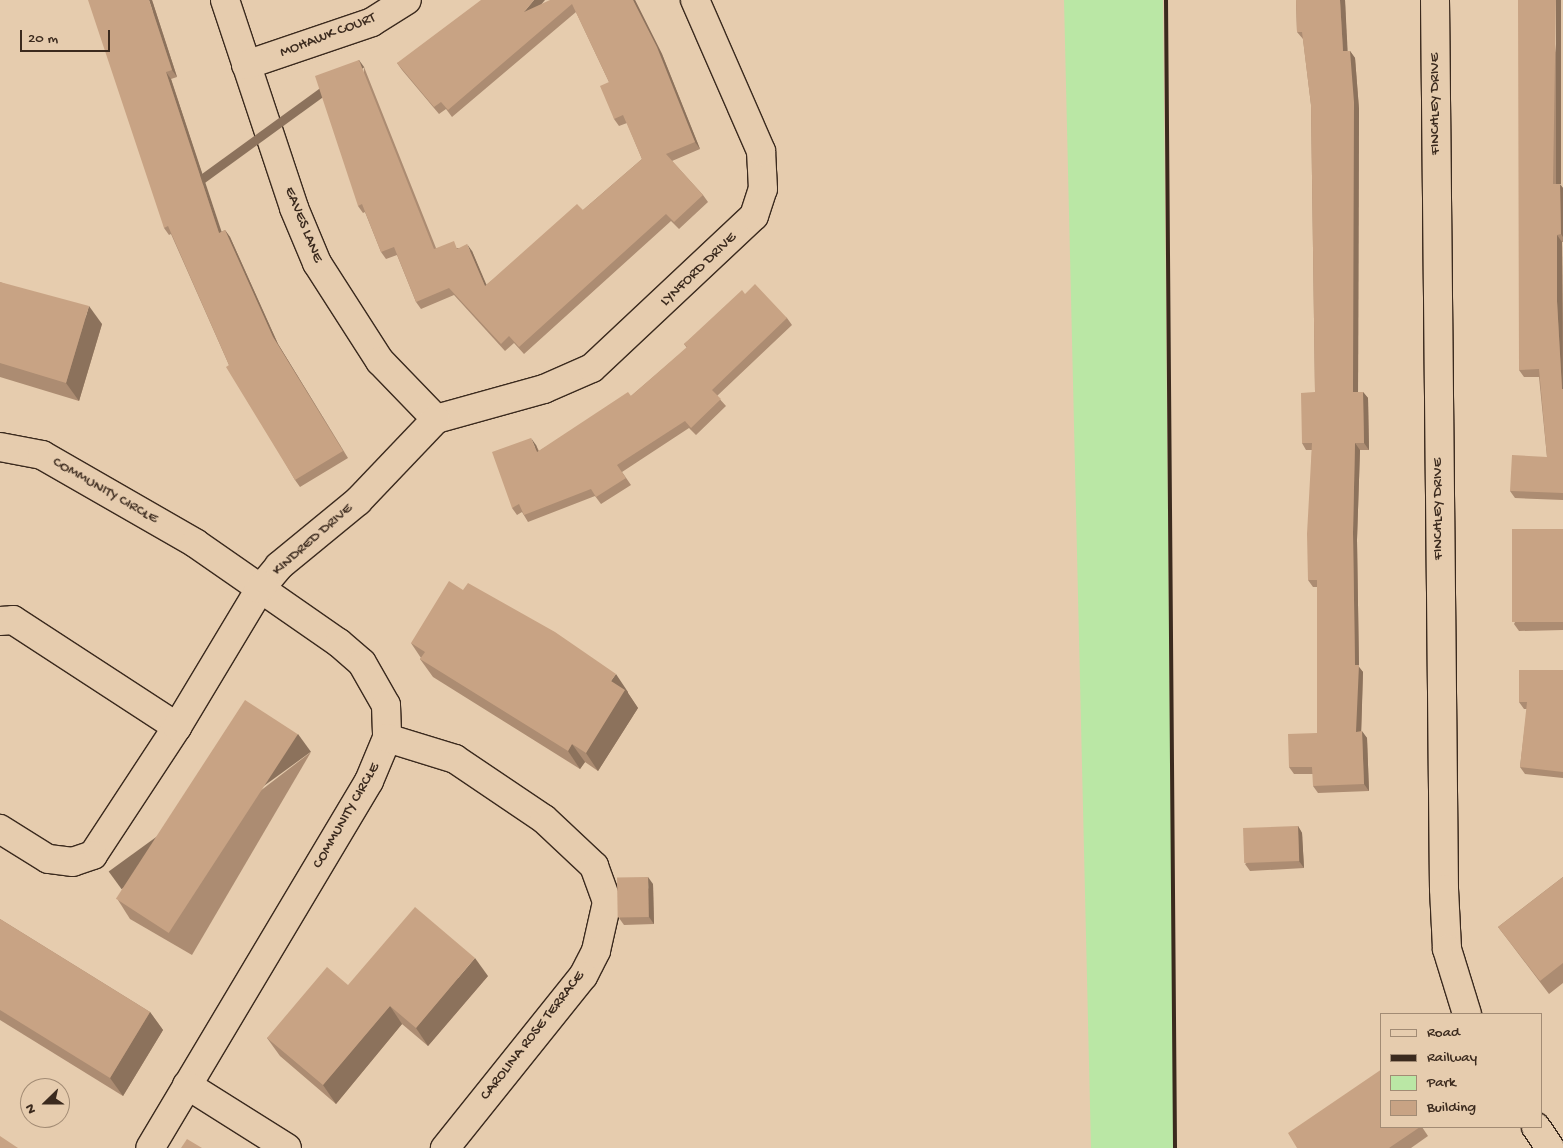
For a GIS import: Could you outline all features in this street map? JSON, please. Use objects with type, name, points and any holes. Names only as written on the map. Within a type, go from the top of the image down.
[{"type":"street","name":"EAVES LANE","points":[[225,0],[294,208],[317,263],[380,361],[436,419]]},
{"type":"street","name":"MOHAWK COURT","points":[[246,65],[372,22],[407,0]]},
{"type":"street","name":"LYNFORD DRIVE","points":[[436,419],[544,389],[592,368],[754,216],[763,189],[761,151],[695,0]]},
{"type":"street","name":"FINCHLEY DRIVE","points":[[1435,0],[1444,889],[1447,949],[1467,1013]]},
{"type":"street","name":"KINDRED DRIVE","points":[[0,829],[48,860],[72,862],[93,855],[177,727],[260,590],[279,566],[358,501],[436,419]]},
{"type":"street","name":"COMMUNITY CIRCLE","points":[[0,448],[42,455],[76,472],[195,543],[362,663],[386,706],[387,738],[369,781],[150,1148]]},
{"type":"street","points":[[0,622],[12,620],[177,727]]},
{"type":"street","name":"CAROLINA ROSE TERRACE","points":[[387,738],[455,759],[544,819],[594,866],[607,902],[596,951],[583,976],[445,1148]]},
{"type":"street","points":[[187,1085],[287,1148]]},
{"type":"street","points":[[1537,1128],[1550,1148]]},
{"type":"green space","points":[[1064,0],[1163,0],[1174,1148],[1091,1148]]},
{"type":"building","points":[[88,0],[149,0],[172,70],[166,72],[219,233],[225,230],[273,337],[343,451],[295,480],[226,367],[229,365],[168,226],[164,228]]},
{"type":"building","points":[[481,0],[534,0],[524,12],[550,0],[633,0],[657,47],[695,142],[666,154],[703,195],[674,222],[666,214],[519,347],[509,336],[501,344],[449,288],[416,302],[394,247],[381,252],[362,204],[358,206],[315,76],[359,60],[434,249],[454,241],[457,249],[467,244],[485,286],[577,204],[583,210],[642,159],[623,115],[614,119],[600,86],[609,82],[572,4],[448,110],[441,102],[434,107],[397,63]]},
{"type":"building","points":[[1296,0],[1340,0],[1343,51],[1350,51],[1354,102],[1353,392],[1363,392],[1364,443],[1355,443],[1353,533],[1355,665],[1359,665],[1356,732],[1362,731],[1364,784],[1313,786],[1312,767],[1289,767],[1288,734],[1317,733],[1317,580],[1308,580],[1307,534],[1312,443],[1302,443],[1301,393],[1315,392],[1311,105],[1302,32],[1297,32]]},
{"type":"building","points":[[1518,0],[1556,0],[1553,184],[1560,184],[1561,234],[1557,235],[1557,301],[1563,389],[1563,493],[1510,491],[1512,455],[1547,457],[1539,369],[1519,370]]},
{"type":"building","points":[[0,282],[89,306],[66,383],[0,363]]},
{"type":"building","points":[[755,284],[787,318],[712,390],[721,399],[691,428],[685,421],[617,465],[626,478],[596,497],[591,489],[524,515],[519,504],[512,508],[492,452],[531,438],[537,452],[628,392],[631,396],[687,347],[684,344],[742,290],[745,294]]},
{"type":"building","points":[[1512,529],[1563,529],[1563,622],[1512,622]]},
{"type":"building","points":[[449,581],[463,590],[468,583],[555,632],[616,674],[611,681],[625,690],[586,753],[572,744],[568,751],[420,659],[425,652],[411,643]]},
{"type":"building","points":[[1519,670],[1563,670],[1563,772],[1520,767],[1527,702],[1519,702]]},
{"type":"building","points":[[245,700],[298,734],[169,933],[116,899]]},
{"type":"building","points":[[1298,826],[1299,861],[1244,863],[1243,828]]},
{"type":"building","points":[[648,877],[649,917],[618,918],[617,878]]},
{"type":"building","points":[[1563,877],[1563,963],[1540,981],[1498,927]]},
{"type":"building","points":[[415,907],[475,958],[416,1028],[390,1006],[323,1085],[267,1038],[327,967],[348,985]]},
{"type":"building","points":[[0,919],[150,1012],[110,1078],[0,1010]]},
{"type":"building","points":[[1380,1070],[1380,1128],[1419,1128],[1389,1148],[1297,1148],[1288,1133]]},
{"type":"building","points":[[0,1136],[18,1148],[0,1148]]},
{"type":"building","points":[[187,1139],[202,1148],[181,1148]]},
{"type":"railway","points":[[1166,0],[1175,1148]]}]
